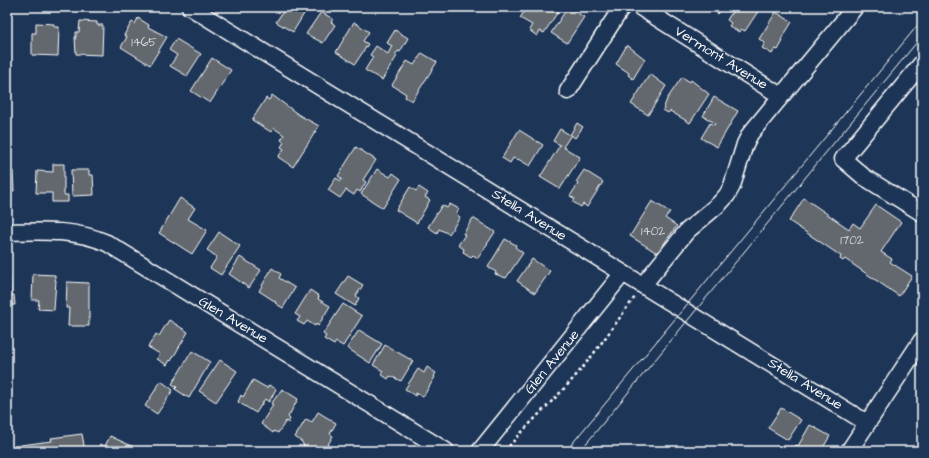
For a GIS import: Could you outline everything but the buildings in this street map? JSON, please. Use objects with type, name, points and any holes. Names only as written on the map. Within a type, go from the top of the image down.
[{"type":"street","name":"Stella Avenue","points":[[190,7],[867,423]]},
{"type":"street","points":[[568,91],[622,7]]},
{"type":"street","name":"Vermont Avenue","points":[[640,7],[781,96]]},
{"type":"street","points":[[643,285],[686,231],[719,204],[727,195],[732,186],[745,144],[750,134],[855,7]]},
{"type":"street","points":[[922,63],[843,159],[864,176],[922,213]]},
{"type":"street","name":"Glen Avenue","points":[[7,232],[40,231],[73,233],[92,236],[107,243],[446,451]]},
{"type":"street","name":"Glen Avenue","points":[[480,451],[623,273]]},
{"type":"street","points":[[849,451],[922,340]]},
{"type":"path","points":[[505,451],[573,379],[596,351],[643,285]]},
{"type":"tram line","points":[[566,451],[922,20]]},
{"type":"tram line","points":[[580,451],[922,36]]}]
